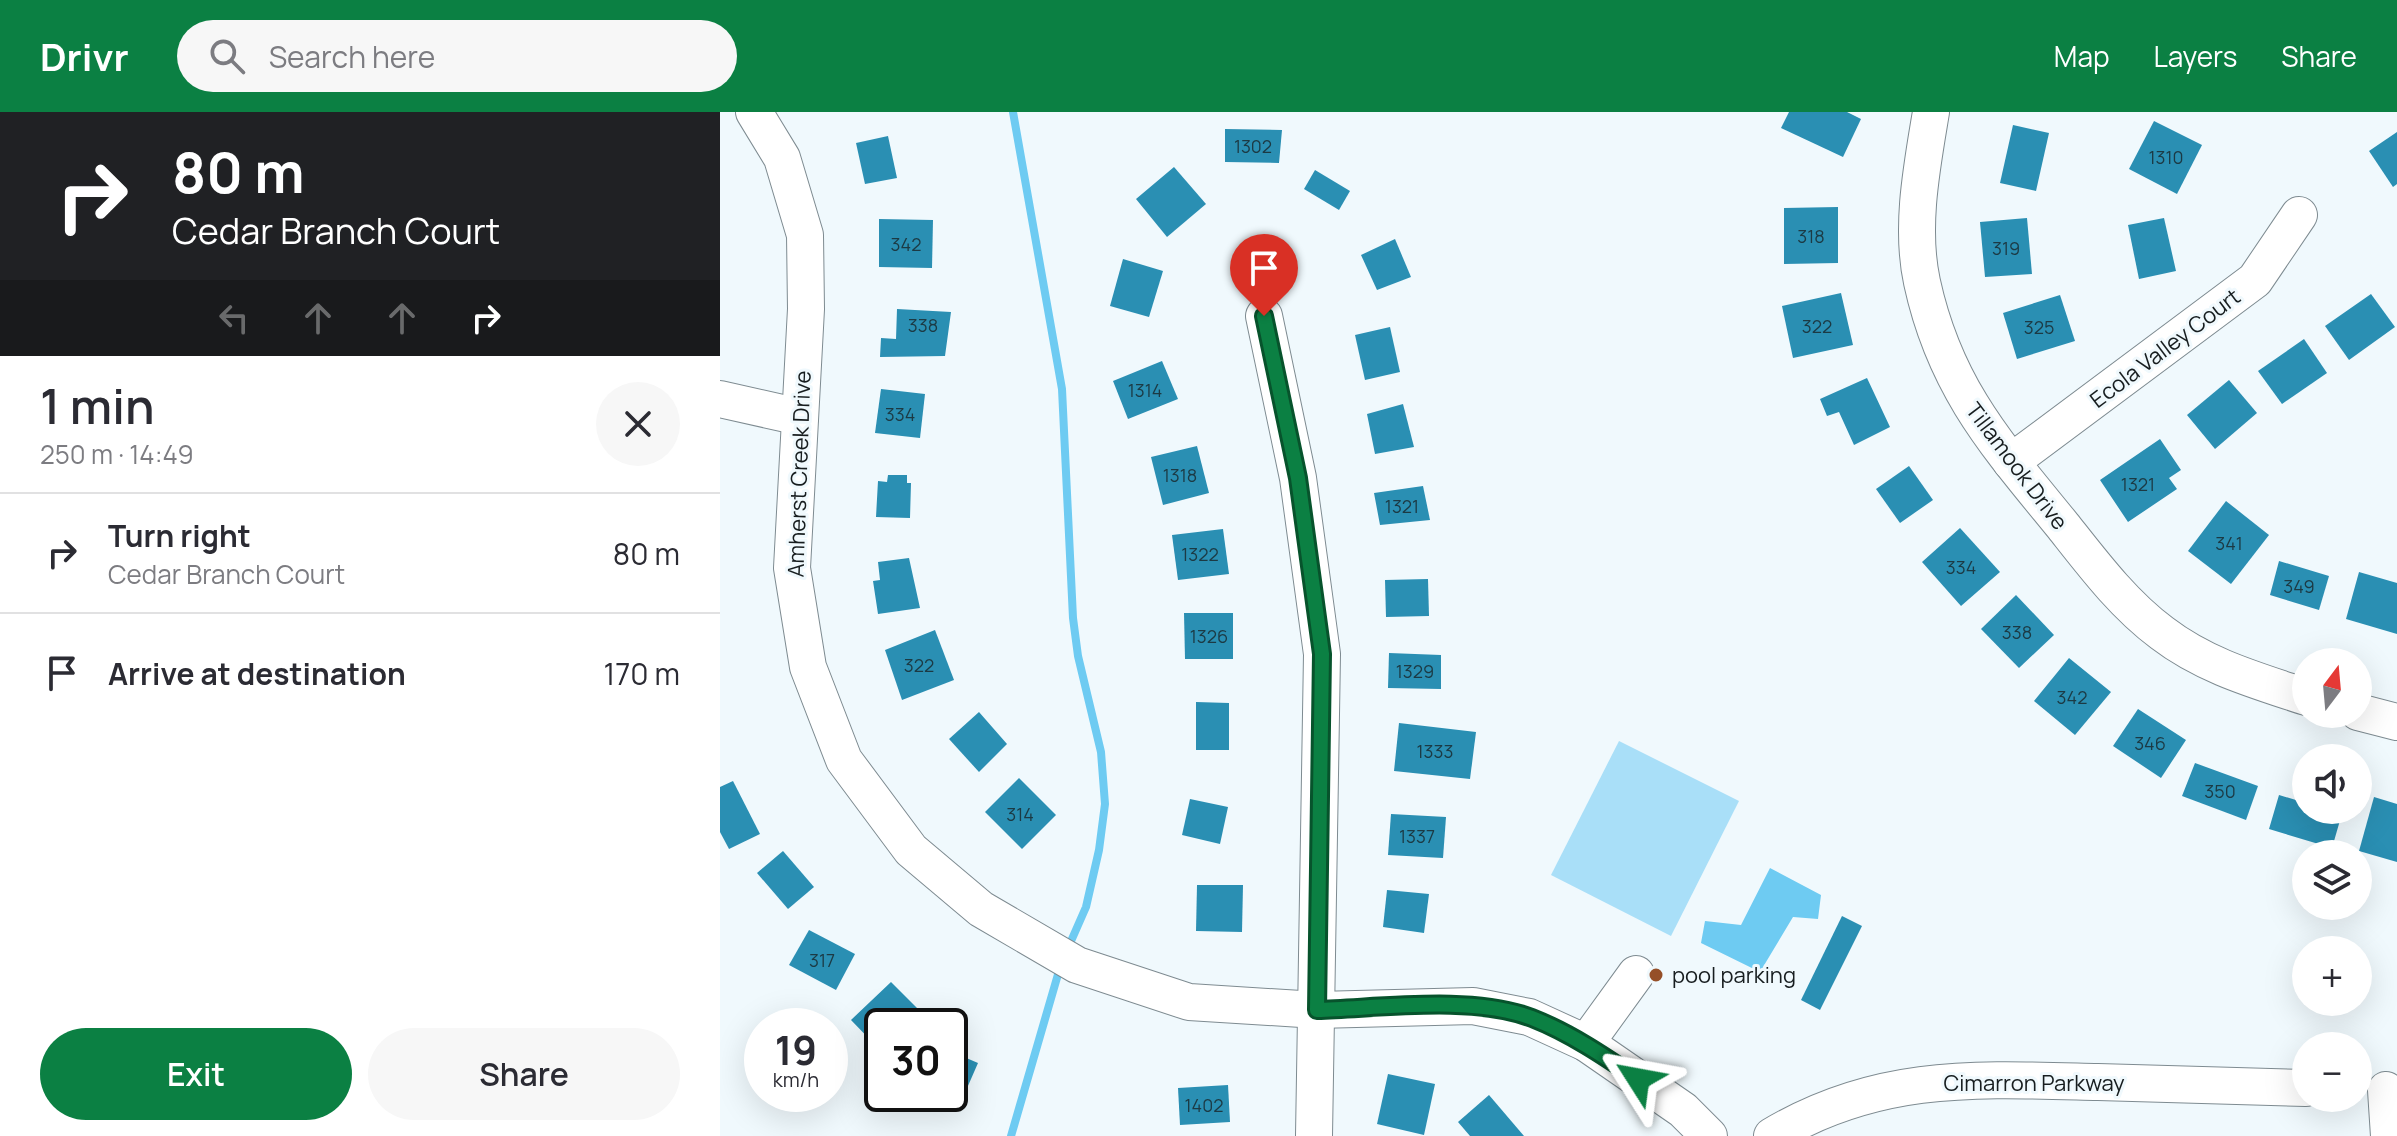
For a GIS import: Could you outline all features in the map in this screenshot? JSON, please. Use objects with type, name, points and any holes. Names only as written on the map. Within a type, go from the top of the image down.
[{"type":"street","name":"Amherst Creek Drive","points":[[754,112],[782,158],[805,235],[806,309],[792,568],[808,667],[844,760],[911,850],[981,909],[1077,965],[1189,1002],[1317,1010],[1473,1006],[1529,1017],[1586,1043],[1683,1110],[1709,1136]]},
{"type":"street","name":"Tillamook Drive","points":[[1931,112],[1918,213],[1921,278],[1938,341],[1971,410],[2114,590],[2162,634],[2219,668],[2292,692]]},
{"type":"street","name":"Ecola Valley Court","points":[[2011,462],[2255,280],[2299,215]]},
{"type":"street","points":[[1264,316],[1301,492],[1322,654],[1314,1136]]},
{"type":"street","points":[[720,399],[800,417]]},
{"type":"street","points":[[2372,716],[2397,722]]},
{"type":"street","points":[[1586,1043],[1636,974]]},
{"type":"street","name":"Cimarron Parkway","points":[[1772,1136],[1794,1123],[1876,1091],[1963,1079],[2292,1088]]},
{"type":"street","points":[[2380,1090],[2389,1136]]},
{"type":"shaded area","points":[[1619,741],[1739,801],[1671,936],[1551,875]]},
{"type":"shaded area","points":[[1770,868],[1821,895],[1818,919],[1793,917],[1760,972],[1701,943],[1705,921],[1741,925]]},
{"type":"building","points":[[1789,112],[1847,112],[1861,119],[1843,157],[1781,128]]},
{"type":"building","points":[[2154,121],[2202,145],[2177,194],[2129,169]]},
{"type":"building","points":[[2013,125],[2049,133],[2036,191],[2000,183]]},
{"type":"building","points":[[1225,129],[1282,130],[1279,163],[1225,162]]},
{"type":"building","points":[[2397,132],[2397,184],[2393,187],[2369,151]]},
{"type":"building","points":[[888,136],[897,178],[865,184],[856,143]]},
{"type":"building","points":[[1174,167],[1206,204],[1167,237],[1136,199]]},
{"type":"building","points":[[1315,170],[1350,191],[1339,210],[1304,189]]},
{"type":"building","points":[[1838,207],[1838,263],[1784,264],[1784,208]]},
{"type":"building","points":[[2027,218],[2032,274],[1985,277],[1980,222]]},
{"type":"building","points":[[2164,218],[2176,271],[2139,279],[2128,225]]},
{"type":"building","points":[[879,219],[933,220],[932,268],[879,267]]},
{"type":"building","points":[[1395,239],[1411,277],[1377,290],[1361,255]]},
{"type":"building","points":[[1123,259],[1163,271],[1149,317],[1110,306]]},
{"type":"building","points":[[1841,293],[1853,345],[1793,358],[1782,306]]},
{"type":"building","points":[[2371,294],[2395,327],[2349,360],[2325,326]]},
{"type":"building","points":[[2060,295],[2075,341],[2017,359],[2003,313]]},
{"type":"building","points":[[897,309],[951,312],[945,356],[880,357],[881,338],[896,339]]},
{"type":"building","points":[[1390,327],[1400,372],[1365,380],[1355,335]]},
{"type":"building","points":[[2304,339],[2327,373],[2282,404],[2258,371]]},
{"type":"building","points":[[1162,361],[1178,399],[1128,419],[1113,381]]},
{"type":"building","points":[[1867,378],[1890,427],[1854,445],[1839,412],[1827,416],[1820,399]]},
{"type":"building","points":[[2229,380],[2257,413],[2215,449],[2187,415]]},
{"type":"building","points":[[881,389],[925,394],[920,438],[875,433]]},
{"type":"building","points":[[1403,404],[1414,447],[1375,454],[1367,414]]},
{"type":"building","points":[[2160,439],[2181,470],[2169,478],[2177,489],[2128,522],[2100,480]]},
{"type":"building","points":[[1197,446],[1209,493],[1163,505],[1151,457]]},
{"type":"building","points":[[1909,466],[1933,500],[1900,523],[1876,489]]},
{"type":"building","points":[[888,475],[907,475],[907,483],[911,483],[910,518],[876,517],[878,481],[887,482]]},
{"type":"building","points":[[1423,486],[1430,520],[1380,525],[1374,493]]},
{"type":"building","points":[[2226,501],[2269,535],[2231,584],[2188,551]]},
{"type":"building","points":[[1960,528],[2000,572],[1961,606],[1922,562]]},
{"type":"building","points":[[1223,529],[1229,574],[1178,580],[1172,535]]},
{"type":"building","points":[[909,558],[920,608],[878,614],[873,581],[880,580],[878,562]]},
{"type":"building","points":[[2279,561],[2329,576],[2319,610],[2270,595]]},
{"type":"building","points":[[2359,572],[2397,583],[2397,634],[2346,619]]},
{"type":"building","points":[[1428,579],[1429,616],[1386,617],[1385,580]]},
{"type":"building","points":[[2016,595],[2054,635],[2019,668],[1981,629]]},
{"type":"building","points":[[1184,613],[1233,613],[1233,659],[1185,659]]},
{"type":"building","points":[[935,630],[954,680],[902,700],[885,650]]},
{"type":"building","points":[[1389,653],[1441,655],[1441,689],[1388,688]]},
{"type":"building","points":[[2069,658],[2111,692],[2075,735],[2034,701]]},
{"type":"building","points":[[1196,702],[1229,703],[1229,750],[1196,750]]},
{"type":"building","points":[[2138,709],[2186,740],[2161,778],[2113,746]]},
{"type":"building","points":[[979,712],[1007,744],[979,772],[949,739]]},
{"type":"building","points":[[1399,723],[1476,732],[1470,779],[1394,771]]},
{"type":"building","points":[[2195,763],[2258,786],[2246,820],[2182,796]]},
{"type":"building","points":[[1019,778],[1056,815],[1022,849],[985,812]]},
{"type":"building","points":[[733,781],[760,834],[729,849],[720,832],[720,787]]},
{"type":"building","points":[[2279,795],[2292,799],[2292,824],[2339,824],[2334,840],[2305,840],[2269,829]]},
{"type":"building","points":[[2374,797],[2397,804],[2397,862],[2372,855],[2372,840],[2362,840],[2366,824],[2372,824]]},
{"type":"building","points":[[1190,799],[1228,807],[1220,844],[1182,835]]},
{"type":"building","points":[[1391,814],[1446,817],[1443,858],[1388,855]]},
{"type":"building","points":[[783,851],[814,887],[788,909],[757,873]]},
{"type":"building","points":[[1197,885],[1243,885],[1242,932],[1196,931]]},
{"type":"building","points":[[1387,890],[1429,894],[1424,933],[1383,927]]},
{"type":"building","points":[[1842,916],[1862,926],[1820,1010],[1801,1000]]},
{"type":"building","points":[[809,930],[855,954],[836,990],[789,965]]},
{"type":"building","points":[[891,982],[917,1008],[864,1008],[864,1033],[851,1020]]},
{"type":"building","points":[[968,1059],[978,1063],[968,1086]]},
{"type":"building","points":[[1388,1074],[1435,1084],[1424,1135],[1377,1124]]},
{"type":"building","points":[[1228,1085],[1230,1122],[1180,1125],[1178,1088]]},
{"type":"building","points":[[1489,1095],[1524,1136],[1470,1136],[1458,1122]]},
{"type":"waterway","points":[[1013,112],[1062,389],[1073,618],[1078,656],[1101,752],[1105,804],[1099,850],[1086,907],[1068,948]]},
{"type":"waterway","points":[[1011,1136],[1061,964]]},
{"type":"place","name":"pool parking","points":[[1656,975]]},
{"type":"route","points":[[1264,316],[1298,478],[1312,562],[1322,654],[1317,1010],[1473,1006],[1529,1017],[1586,1043],[1638,1079]]}]
